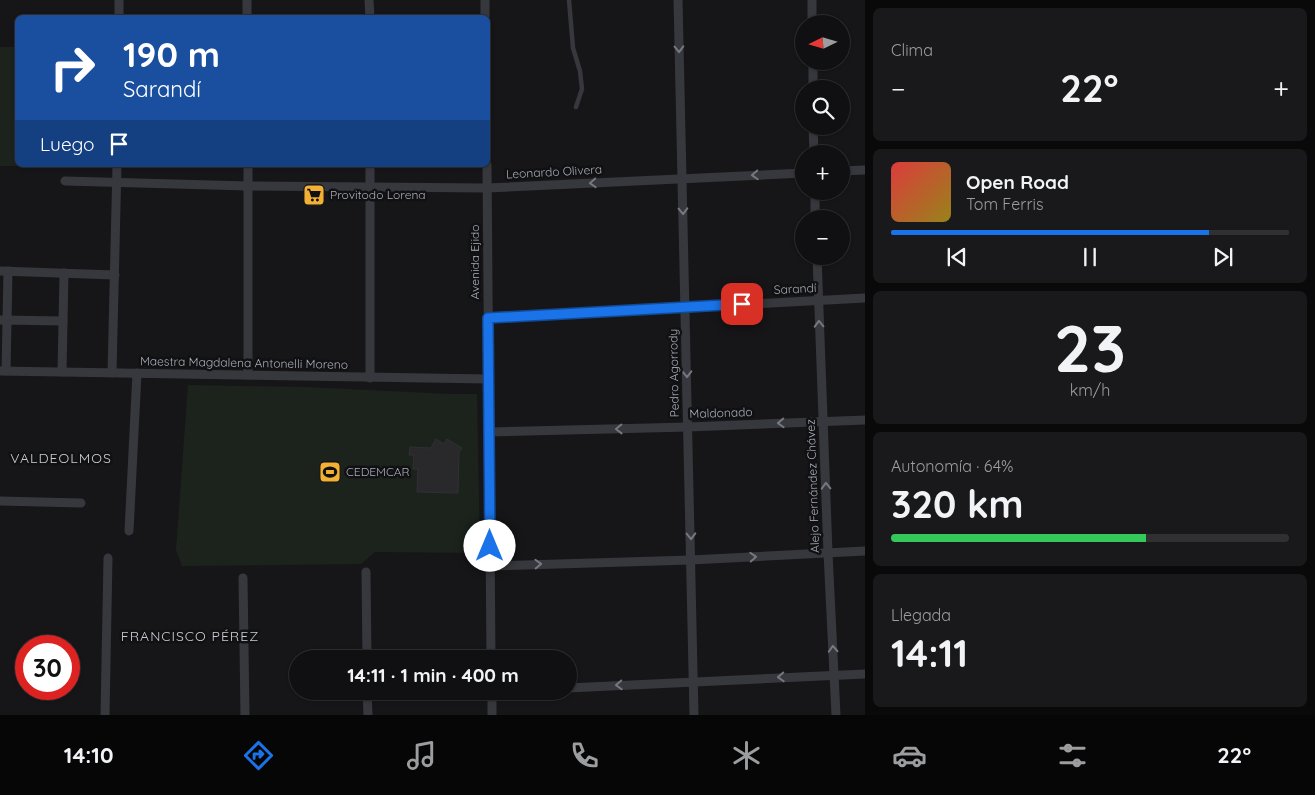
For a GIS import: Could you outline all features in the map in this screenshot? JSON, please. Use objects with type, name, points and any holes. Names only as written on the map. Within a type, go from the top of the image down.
[{"type":"street","points":[[119,15],[120,0]]},
{"type":"street","points":[[247,0],[247,15]]},
{"type":"street","points":[[370,0],[370,15]]},
{"type":"street","points":[[485,0],[485,15]]},
{"type":"street","name":"Pedro Agorrody","points":[[678,0],[694,715]]},
{"type":"street","points":[[812,0],[812,15]]},
{"type":"street","points":[[112,373],[117,167]]},
{"type":"street","points":[[248,167],[248,375]]},
{"type":"street","points":[[370,167],[370,378]]},
{"type":"street","name":"Avenida Ejido","points":[[487,167],[491,650]]},
{"type":"street","points":[[850,171],[865,170]]},
{"type":"street","name":"Leonardo Olivera","points":[[65,181],[248,186],[487,188],[795,173]]},
{"type":"street","name":"Alejo Fernández Chávez","points":[[817,265],[836,715]]},
{"type":"street","points":[[2,371],[4,271],[115,275]]},
{"type":"street","points":[[62,372],[64,273]]},
{"type":"street","name":"Sarandí","points":[[488,318],[865,298]]},
{"type":"street","points":[[4,320],[63,321]]},
{"type":"street","name":"Maestra Magdalena Antonelli Moreno","points":[[2,371],[488,379]]},
{"type":"street","points":[[129,531],[137,373]]},
{"type":"street","name":"Maldonado","points":[[488,432],[865,420]]},
{"type":"street","points":[[0,501],[81,503]]},
{"type":"street","points":[[490,566],[691,560],[865,551]]},
{"type":"street","points":[[105,715],[108,558]]},
{"type":"street","points":[[366,572],[367,650]]},
{"type":"street","points":[[243,578],[245,715]]},
{"type":"street","points":[[577,688],[865,674]]},
{"type":"street","points":[[367,700],[368,715]]},
{"type":"street","points":[[492,700],[492,715]]},
{"type":"lane","points":[[569,0],[573,48],[580,71],[582,89],[576,107]]},
{"type":"shaded area","points":[[0,47],[15,47],[15,166],[0,166]]},
{"type":"shaded area","name":"CEDEMCAR","points":[[188,385],[305,387],[477,394],[480,553],[375,552],[361,564],[182,566],[176,550]]},
{"type":"building","points":[[436,439],[444,444],[447,439],[462,448],[459,452],[458,493],[417,492],[418,469],[413,469],[414,455],[409,455],[410,447],[431,448]]},
{"type":"place","name":"Provitodo Lorena","points":[[314,195]]},
{"type":"place","name":"CEDEMCAR","points":[[330,472]]},
{"type":"district","name":"VALDEOLMOS","points":[[61,458]]},
{"type":"district","name":"FRANCISCO PÉREZ","points":[[190,636]]},
{"type":"route","points":[[490,546],[488,318],[742,304]]}]
